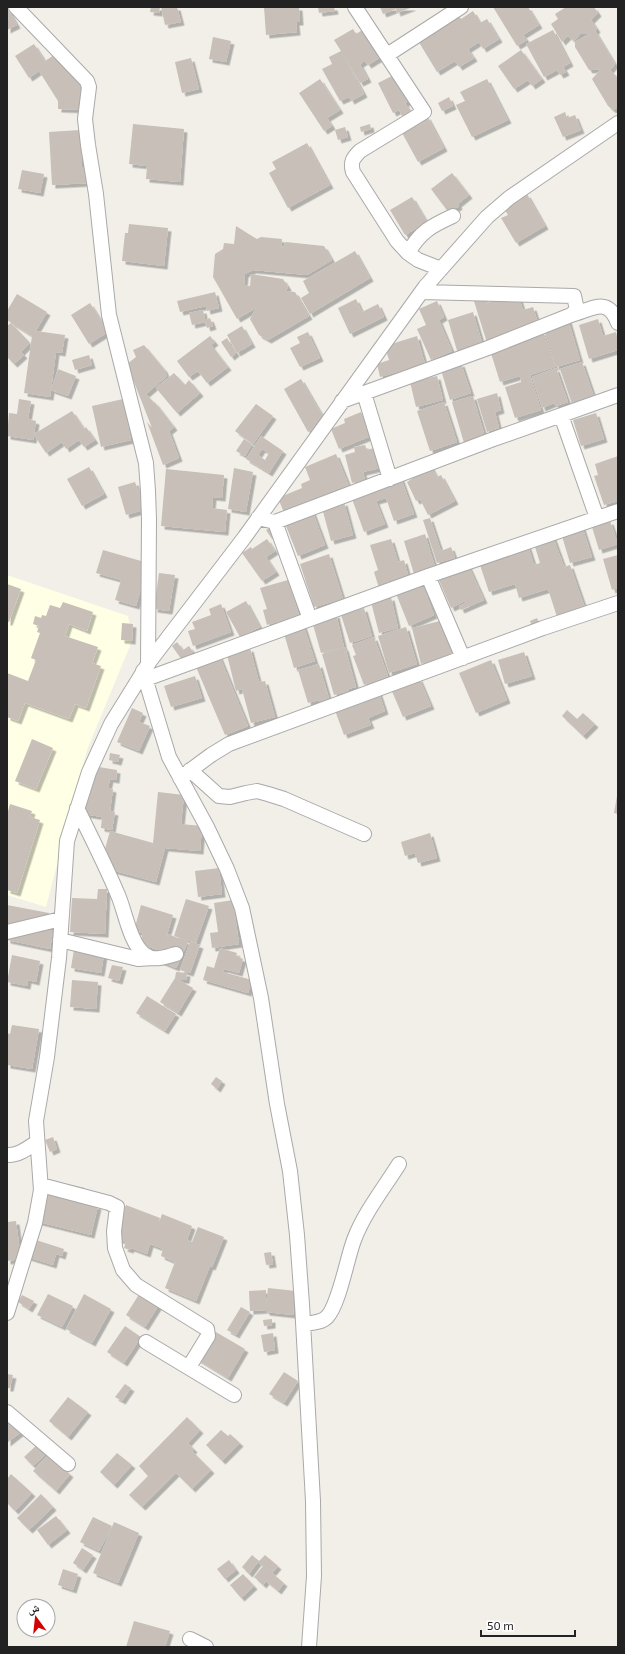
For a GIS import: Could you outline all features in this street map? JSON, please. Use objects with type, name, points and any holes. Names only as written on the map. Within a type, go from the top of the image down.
[{"type":"street","points":[[16,7],[87,81],[89,87],[86,126],[99,217],[108,307],[146,463],[150,583],[146,672],[169,757],[185,774],[219,796],[230,798],[246,793],[257,792],[268,794],[284,799],[364,834]]},
{"type":"street","points":[[355,7],[424,112],[360,151],[353,158],[351,164],[353,172],[397,241],[408,253],[418,260],[441,269]]},
{"type":"street","points":[[387,54],[461,7]]},
{"type":"street","points":[[7,1313],[34,1223],[41,1185],[36,1121],[47,1057],[60,940],[67,841],[89,772],[111,724],[146,672],[342,401],[422,292],[441,269],[486,217],[509,198],[618,123]]},
{"type":"street","points":[[408,253],[414,242],[432,225],[453,216]]},
{"type":"street","points":[[422,292],[574,296],[577,310],[571,315]]},
{"type":"street","points":[[342,401],[488,348],[571,315],[600,307],[607,307],[617,316]]},
{"type":"street","points":[[364,393],[390,479]]},
{"type":"street","points":[[258,518],[275,522],[618,395]]},
{"type":"street","points":[[561,415],[597,518]]},
{"type":"street","points":[[146,672],[310,619],[428,576],[618,511]]},
{"type":"street","points":[[275,522],[310,619]]},
{"type":"street","points":[[428,576],[463,658]]},
{"type":"street","points":[[185,774],[229,744],[618,603]]},
{"type":"street","points":[[185,774],[227,869],[242,908],[250,940],[261,998],[277,1104],[290,1171],[304,1324],[313,1500],[314,1561],[309,1647]]},
{"type":"street","points":[[77,808],[118,895],[137,948],[145,955],[153,958]]},
{"type":"street","points":[[7,932],[61,920]]},
{"type":"street","points":[[60,940],[138,959],[162,959],[176,954]]},
{"type":"street","points":[[7,1155],[12,1156],[38,1142]]},
{"type":"street","points":[[304,1324],[318,1323],[327,1317],[335,1304],[354,1240],[365,1217],[399,1164]]},
{"type":"street","points":[[41,1185],[109,1203],[117,1207],[114,1231],[116,1248],[123,1270],[136,1285],[208,1331],[208,1336],[189,1367]]},
{"type":"street","points":[[146,1342],[234,1395]]},
{"type":"street","points":[[7,1412],[68,1464]]},
{"type":"street","points":[[190,1639],[206,1647]]},
{"type":"shaded area","points":[[7,575],[128,616],[132,641],[87,750],[46,907],[7,895]]},
{"type":"building","points":[[7,7],[17,25],[7,30]]},
{"type":"building","points":[[151,7],[160,7],[159,13],[150,12]]},
{"type":"building","points":[[161,7],[177,7],[181,22],[165,25]]},
{"type":"building","points":[[264,7],[299,7],[300,22],[296,22],[297,32],[266,35]]},
{"type":"building","points":[[318,7],[334,7],[335,11],[319,13]]},
{"type":"building","points":[[380,7],[413,7],[397,13],[396,9],[383,14]]},
{"type":"building","points":[[493,7],[528,7],[539,25],[523,35],[527,40],[517,46]]},
{"type":"building","points":[[566,7],[594,7],[598,13],[591,20],[597,29],[595,31],[615,64],[610,70],[618,78],[618,107],[613,110],[608,106],[592,79],[601,69],[589,70],[575,47],[575,42],[589,34],[580,34],[574,41],[568,36],[562,42],[551,24],[558,19],[555,14]]},
{"type":"building","points":[[473,11],[480,23],[487,19],[499,39],[483,49],[479,42],[468,49],[474,58],[459,67],[455,61],[437,72],[417,39],[458,15],[461,19]]},
{"type":"building","points":[[353,29],[356,34],[364,29],[381,57],[368,65],[365,61],[360,64],[368,79],[360,83],[342,53],[364,94],[351,101],[349,97],[340,101],[322,69],[332,64],[329,57],[341,51],[334,40]]},
{"type":"building","points":[[553,30],[570,63],[563,67],[566,72],[560,75],[557,70],[544,77],[526,44]]},
{"type":"building","points":[[213,37],[231,41],[226,62],[209,59]]},
{"type":"building","points":[[34,44],[45,61],[54,55],[62,55],[87,93],[87,110],[58,109],[58,101],[39,71],[29,78],[15,56]]},
{"type":"building","points":[[521,50],[542,79],[532,86],[528,80],[514,89],[498,66]]},
{"type":"building","points":[[191,58],[199,89],[182,93],[175,62]]},
{"type":"building","points":[[398,73],[411,100],[405,103],[410,112],[402,116],[399,110],[393,113],[378,83]]},
{"type":"building","points":[[320,79],[340,110],[327,118],[332,126],[324,131],[299,93]]},
{"type":"building","points":[[487,79],[508,120],[472,137],[456,105],[465,101],[460,92]]},
{"type":"building","points":[[449,97],[453,106],[442,111],[438,103]]},
{"type":"building","points":[[565,112],[567,118],[575,115],[581,130],[563,137],[554,117]]},
{"type":"building","points":[[427,116],[444,148],[418,162],[401,131]]},
{"type":"building","points":[[133,124],[184,129],[180,182],[146,179],[147,166],[129,164]]},
{"type":"building","points":[[370,124],[371,129],[361,132],[360,127]]},
{"type":"building","points":[[345,127],[348,137],[338,140],[335,130]]},
{"type":"building","points":[[80,130],[82,167],[88,167],[89,183],[52,185],[49,132]]},
{"type":"building","points":[[307,143],[330,185],[288,208],[269,173],[276,169],[272,162]]},
{"type":"building","points":[[22,170],[44,174],[40,193],[18,189]]},
{"type":"building","points":[[452,173],[469,195],[458,204],[459,206],[449,213],[431,189]]},
{"type":"building","points":[[527,194],[545,226],[516,243],[501,218],[508,215],[503,207]]},
{"type":"building","points":[[412,197],[427,222],[405,235],[390,210]]},
{"type":"building","points":[[129,224],[168,228],[164,266],[122,261],[125,233],[128,233]]},
{"type":"building","points":[[236,226],[257,239],[261,237],[282,239],[281,250],[286,242],[324,246],[332,260],[307,275],[253,270],[245,274],[244,285],[250,286],[251,274],[283,279],[288,287],[286,291],[295,292],[309,316],[268,340],[259,335],[250,319],[256,308],[237,319],[213,277],[215,254],[223,249],[224,243],[234,244]]},
{"type":"building","points":[[355,251],[370,278],[310,314],[301,298],[309,293],[303,281]]},
{"type":"building","points":[[516,288],[523,310],[533,307],[540,329],[488,346],[473,298],[483,295],[486,303],[499,299]]},
{"type":"building","points":[[215,292],[219,308],[207,311],[206,306],[180,312],[177,301]]},
{"type":"building","points":[[17,294],[47,312],[36,331],[65,335],[62,353],[56,352],[50,397],[24,393],[32,336],[7,320],[7,311]]},
{"type":"building","points":[[356,299],[362,312],[378,304],[384,317],[350,334],[338,308]]},
{"type":"building","points":[[437,301],[444,317],[439,320],[452,351],[431,360],[417,329],[426,325],[419,309]]},
{"type":"building","points":[[90,303],[108,332],[89,344],[71,315]]},
{"type":"building","points":[[203,310],[205,320],[210,318],[213,326],[207,328],[205,322],[192,325],[189,313]]},
{"type":"building","points":[[473,312],[483,346],[458,354],[448,320]]},
{"type":"building","points":[[568,319],[580,360],[556,367],[543,326]]},
{"type":"building","points":[[598,319],[603,336],[616,332],[618,350],[589,359],[579,325]]},
{"type":"building","points":[[11,323],[30,343],[21,352],[24,355],[14,364],[7,357],[7,326]]},
{"type":"building","points":[[242,326],[252,344],[237,353],[227,335]]},
{"type":"building","points":[[543,331],[555,367],[530,375],[541,410],[515,418],[505,387],[521,382],[520,376],[500,382],[489,347]]},
{"type":"building","points":[[308,332],[320,358],[300,367],[290,348],[300,343],[297,337]]},
{"type":"building","points":[[210,336],[215,342],[211,345],[228,367],[207,383],[198,371],[189,377],[177,361]]},
{"type":"building","points":[[417,336],[425,364],[380,377],[377,364],[389,360],[385,346]]},
{"type":"building","points":[[227,338],[236,353],[231,357],[221,342]]},
{"type":"building","points":[[144,345],[164,369],[167,376],[146,394],[155,404],[154,401],[174,427],[169,431],[179,458],[163,465],[147,422],[152,428],[127,364],[136,357],[133,350]]},
{"type":"building","points":[[89,355],[92,365],[75,370],[72,360]]},
{"type":"building","points":[[582,362],[594,397],[572,404],[560,369]]},
{"type":"building","points":[[461,363],[471,393],[450,400],[441,370]]},
{"type":"building","points":[[556,368],[568,402],[556,406],[554,403],[542,408],[532,377]]},
{"type":"building","points":[[58,369],[76,376],[68,396],[51,390]]},
{"type":"building","points":[[174,373],[185,385],[189,380],[200,393],[177,413],[156,388]]},
{"type":"building","points":[[437,376],[443,400],[416,407],[410,382]]},
{"type":"building","points":[[301,379],[326,422],[308,432],[284,389]]},
{"type":"building","points":[[497,393],[501,410],[495,412],[499,428],[487,432],[477,399]]},
{"type":"building","points":[[473,396],[484,433],[480,435],[481,438],[464,443],[452,402]]},
{"type":"building","points":[[19,399],[31,401],[28,419],[36,421],[34,434],[72,411],[84,429],[86,427],[95,440],[84,447],[79,440],[66,449],[62,442],[46,453],[34,435],[33,440],[7,436],[9,413],[17,414]]},
{"type":"building","points":[[123,399],[131,440],[101,447],[92,406]]},
{"type":"building","points":[[444,402],[457,442],[430,451],[417,411]]},
{"type":"building","points":[[256,404],[273,416],[253,444],[235,431]]},
{"type":"building","points":[[361,412],[371,436],[339,449],[331,429],[345,423],[344,419]]},
{"type":"building","points":[[596,413],[604,439],[581,446],[573,420]]},
{"type":"building","points":[[261,436],[283,451],[269,473],[246,459]],"holes":[[[262,449],[269,453],[265,460],[258,455]]]},
{"type":"building","points":[[244,439],[252,444],[245,456],[236,451]]},
{"type":"building","points":[[365,445],[367,450],[374,448],[380,468],[363,472],[365,480],[352,483],[345,455],[355,452],[354,447]]},
{"type":"building","points":[[336,454],[349,486],[309,502],[325,545],[298,556],[282,516],[285,515],[278,498],[302,488],[301,484],[310,480],[305,467]]},
{"type":"building","points":[[618,456],[618,501],[604,505],[594,476],[598,475],[595,464]]},
{"type":"building","points":[[429,463],[437,477],[441,475],[455,501],[428,515],[420,499],[416,501],[407,482],[413,478],[410,472]]},
{"type":"building","points":[[89,467],[104,494],[82,506],[67,479]]},
{"type":"building","points":[[234,468],[253,472],[246,512],[228,509]]},
{"type":"building","points":[[166,469],[224,475],[222,498],[213,497],[212,508],[227,510],[225,532],[161,526]]},
{"type":"building","points":[[398,470],[414,514],[394,521],[386,498],[376,501],[385,524],[364,532],[351,496]]},
{"type":"building","points":[[135,482],[138,490],[144,489],[150,508],[126,515],[118,487]]},
{"type":"building","points":[[344,502],[353,535],[331,541],[322,508]]},
{"type":"building","points":[[430,518],[441,551],[451,547],[455,558],[437,563],[423,520]]},
{"type":"building","points":[[580,520],[592,557],[570,563],[559,526]]},
{"type":"building","points":[[610,521],[618,544],[599,550],[592,527]]},
{"type":"building","points":[[270,528],[275,537],[272,539],[266,530]]},
{"type":"building","points":[[551,531],[564,567],[570,565],[586,611],[558,620],[548,589],[519,598],[515,584],[489,592],[477,556],[526,540],[534,565],[540,563],[532,537]]},
{"type":"building","points":[[425,534],[435,567],[414,574],[404,541]]},
{"type":"building","points":[[267,539],[275,551],[266,557],[276,572],[262,581],[242,553],[251,547],[252,549]]},
{"type":"building","points":[[391,539],[398,562],[404,560],[409,578],[379,588],[374,572],[378,570],[370,545]]},
{"type":"building","points":[[103,550],[148,563],[136,606],[115,600],[121,580],[96,573]]},
{"type":"building","points":[[329,554],[343,599],[314,607],[300,564]]},
{"type":"building","points":[[618,555],[618,588],[612,590],[603,559]]},
{"type":"building","points":[[465,558],[484,600],[461,610],[459,606],[466,603],[465,601],[451,608],[435,571]]},
{"type":"building","points":[[159,573],[175,575],[169,611],[154,609]]},
{"type":"building","points":[[288,580],[299,615],[267,625],[263,610],[267,609],[260,588]]},
{"type":"building","points":[[417,582],[419,587],[429,583],[434,594],[427,597],[434,615],[409,626],[395,591]]},
{"type":"building","points":[[7,584],[21,589],[9,622],[7,622]]},
{"type":"building","points":[[391,597],[398,628],[379,633],[371,602]]},
{"type":"building","points":[[246,601],[260,627],[240,637],[226,612]]},
{"type":"building","points":[[63,602],[93,612],[87,631],[69,624],[65,636],[98,647],[92,663],[101,666],[86,708],[75,704],[69,719],[25,703],[18,721],[7,717],[7,673],[28,681],[36,660],[31,658],[40,633],[37,632],[39,626],[33,624],[35,616],[41,618],[42,615],[46,616],[50,605],[60,608]]},
{"type":"building","points":[[221,604],[231,632],[193,646],[188,631],[195,629],[192,622],[211,615],[209,609]]},
{"type":"building","points":[[364,608],[372,636],[350,643],[341,615]]},
{"type":"building","points":[[336,614],[344,647],[321,653],[312,621]]},
{"type":"building","points":[[537,618],[540,625],[533,628],[530,621]]},
{"type":"building","points":[[444,620],[454,655],[421,664],[412,628]]},
{"type":"building","points":[[122,623],[133,624],[132,641],[121,640]]},
{"type":"building","points":[[303,624],[315,661],[294,668],[283,630]]},
{"type":"building","points":[[406,627],[417,664],[389,673],[378,636]]},
{"type":"building","points":[[374,637],[388,676],[364,685],[353,656],[356,655],[352,645]]},
{"type":"building","points":[[177,642],[183,650],[189,646],[193,652],[182,660],[172,646]]},
{"type":"building","points":[[345,647],[356,687],[348,689],[349,691],[334,695],[322,654]]},
{"type":"building","points":[[250,648],[259,682],[265,681],[275,717],[251,723],[242,689],[236,691],[227,655]]},
{"type":"building","points":[[524,652],[532,676],[505,684],[498,660]]},
{"type":"building","points":[[219,655],[248,726],[225,735],[193,660]]},
{"type":"building","points":[[491,660],[507,700],[476,713],[459,673]]},
{"type":"building","points":[[319,664],[330,702],[320,705],[319,700],[308,703],[298,670]]},
{"type":"building","points":[[195,676],[202,698],[171,707],[164,686]]},
{"type":"building","points":[[419,678],[431,706],[403,717],[391,689]]},
{"type":"building","points":[[378,690],[385,711],[368,718],[371,725],[344,735],[333,705]]},
{"type":"building","points":[[132,708],[143,713],[139,722],[150,726],[139,751],[117,742]]},
{"type":"building","points":[[567,710],[577,719],[583,713],[595,724],[583,736],[562,716]]},
{"type":"building","points":[[32,739],[53,748],[36,789],[15,781]]},
{"type":"building","points":[[110,753],[120,755],[118,762],[109,760]]},
{"type":"building","points":[[93,766],[117,770],[116,780],[110,779],[108,788],[113,789],[110,811],[115,812],[112,830],[101,828],[102,817],[84,814]]},
{"type":"building","points":[[158,792],[184,795],[181,824],[202,826],[200,851],[165,848],[156,882],[100,867],[110,831],[153,843]]},
{"type":"building","points":[[617,796],[618,797],[618,814],[614,813]]},
{"type":"building","points":[[10,804],[32,811],[30,817],[40,820],[17,893],[7,890],[7,815]]},
{"type":"building","points":[[430,833],[437,858],[418,863],[415,853],[405,856],[401,842]]},
{"type":"building","points":[[219,868],[222,894],[198,897],[195,871]]},
{"type":"building","points":[[98,889],[107,889],[105,934],[70,932],[72,898],[97,899]]},
{"type":"building","points":[[186,899],[209,906],[196,943],[174,936]]},
{"type":"building","points":[[233,900],[239,944],[212,948],[210,933],[218,932],[214,903]]},
{"type":"building","points":[[7,905],[49,913],[46,925],[54,926],[50,949],[7,940]]},
{"type":"building","points":[[141,905],[173,915],[165,941],[168,934],[188,942],[176,968],[157,960],[161,951],[139,944],[143,933],[134,931]]},
{"type":"building","points":[[190,942],[200,945],[190,973],[180,970]]},
{"type":"building","points":[[75,943],[105,948],[101,973],[71,968]]},
{"type":"building","points":[[220,948],[237,953],[236,956],[243,959],[239,973],[224,969],[223,972],[252,980],[248,993],[203,980],[207,966],[214,968]]},
{"type":"building","points":[[12,955],[40,961],[36,982],[28,980],[27,986],[7,982]]},
{"type":"building","points":[[112,965],[123,967],[119,981],[108,978]]},
{"type":"building","points":[[176,972],[187,973],[186,980],[179,980],[193,988],[178,1013],[160,1002],[175,978]]},
{"type":"building","points":[[72,980],[98,982],[96,1009],[70,1007]]},
{"type":"building","points":[[147,996],[176,1014],[165,1031],[136,1013]]},
{"type":"building","points":[[12,1025],[39,1029],[32,1069],[7,1065],[7,1033],[10,1034]]},
{"type":"building","points":[[216,1077],[222,1081],[217,1089],[211,1084]]},
{"type":"building","points":[[53,1137],[57,1149],[50,1152],[45,1140]]},
{"type":"building","points":[[45,1179],[85,1188],[81,1202],[98,1206],[91,1235],[35,1221]]},
{"type":"building","points":[[126,1205],[160,1218],[155,1234],[162,1214],[192,1226],[187,1240],[192,1242],[198,1227],[224,1237],[212,1267],[210,1266],[196,1301],[165,1288],[175,1262],[161,1256],[163,1249],[150,1244],[147,1254],[131,1248],[130,1250],[124,1248],[126,1242],[114,1238]]},
{"type":"building","points":[[16,1221],[21,1259],[7,1261],[7,1222]]},
{"type":"building","points":[[33,1239],[64,1249],[62,1256],[56,1254],[53,1265],[27,1257]]},
{"type":"building","points":[[271,1252],[273,1264],[266,1265],[264,1253]]},
{"type":"building","points":[[143,1288],[162,1300],[145,1327],[126,1315]]},
{"type":"building","points":[[268,1288],[296,1291],[293,1315],[266,1312],[266,1310],[250,1311],[249,1291],[266,1290],[266,1306]]},
{"type":"building","points":[[48,1294],[73,1306],[62,1327],[37,1315]]},
{"type":"building","points":[[84,1294],[111,1309],[92,1343],[66,1329]]},
{"type":"building","points":[[22,1295],[34,1301],[29,1309],[18,1302]]},
{"type":"building","points":[[241,1307],[250,1312],[236,1335],[227,1330]]},
{"type":"building","points":[[272,1319],[272,1325],[264,1326],[263,1320]]},
{"type":"building","points":[[125,1326],[141,1337],[124,1363],[107,1352]]},
{"type":"building","points":[[209,1328],[245,1349],[228,1378],[192,1356]]},
{"type":"building","points":[[273,1333],[275,1350],[264,1352],[261,1335]]},
{"type":"building","points":[[284,1372],[298,1381],[284,1403],[269,1394]]},
{"type":"building","points":[[7,1374],[13,1375],[10,1388],[7,1388]]},
{"type":"building","points":[[125,1384],[131,1388],[122,1401],[115,1397]]},
{"type":"building","points":[[68,1397],[88,1412],[68,1437],[49,1421]]},
{"type":"building","points":[[7,1417],[26,1428],[7,1443]]},
{"type":"building","points":[[187,1417],[200,1430],[188,1443],[194,1449],[192,1451],[211,1470],[192,1489],[176,1473],[142,1507],[129,1495],[148,1476],[139,1466]]},
{"type":"building","points":[[221,1430],[228,1436],[230,1434],[240,1443],[222,1461],[206,1445]]},
{"type":"building","points":[[40,1442],[49,1451],[33,1466],[24,1457]]},
{"type":"building","points":[[117,1453],[132,1465],[114,1485],[100,1472]]},
{"type":"building","points":[[48,1455],[70,1474],[56,1491],[33,1471]]},
{"type":"building","points":[[11,1474],[32,1493],[15,1511],[7,1503],[7,1479]]},
{"type":"building","points":[[41,1494],[53,1507],[29,1530],[17,1518]]},
{"type":"building","points":[[56,1516],[67,1530],[48,1545],[37,1530]]},
{"type":"building","points":[[93,1517],[112,1526],[99,1551],[80,1542]]},
{"type":"building","points":[[114,1522],[139,1533],[118,1583],[93,1573]]},
{"type":"building","points":[[82,1548],[93,1555],[83,1570],[73,1563]]},
{"type":"building","points":[[252,1555],[259,1561],[265,1555],[278,1566],[272,1573],[284,1583],[278,1591],[266,1581],[263,1585],[254,1577],[263,1566],[258,1562],[249,1574],[242,1567]]},
{"type":"building","points":[[229,1560],[236,1570],[225,1579],[217,1569]]},
{"type":"building","points":[[63,1569],[78,1574],[73,1590],[58,1585]]},
{"type":"building","points":[[243,1574],[254,1586],[241,1598],[230,1585]]},
{"type":"building","points":[[134,1621],[170,1631],[165,1647],[126,1647]]}]
